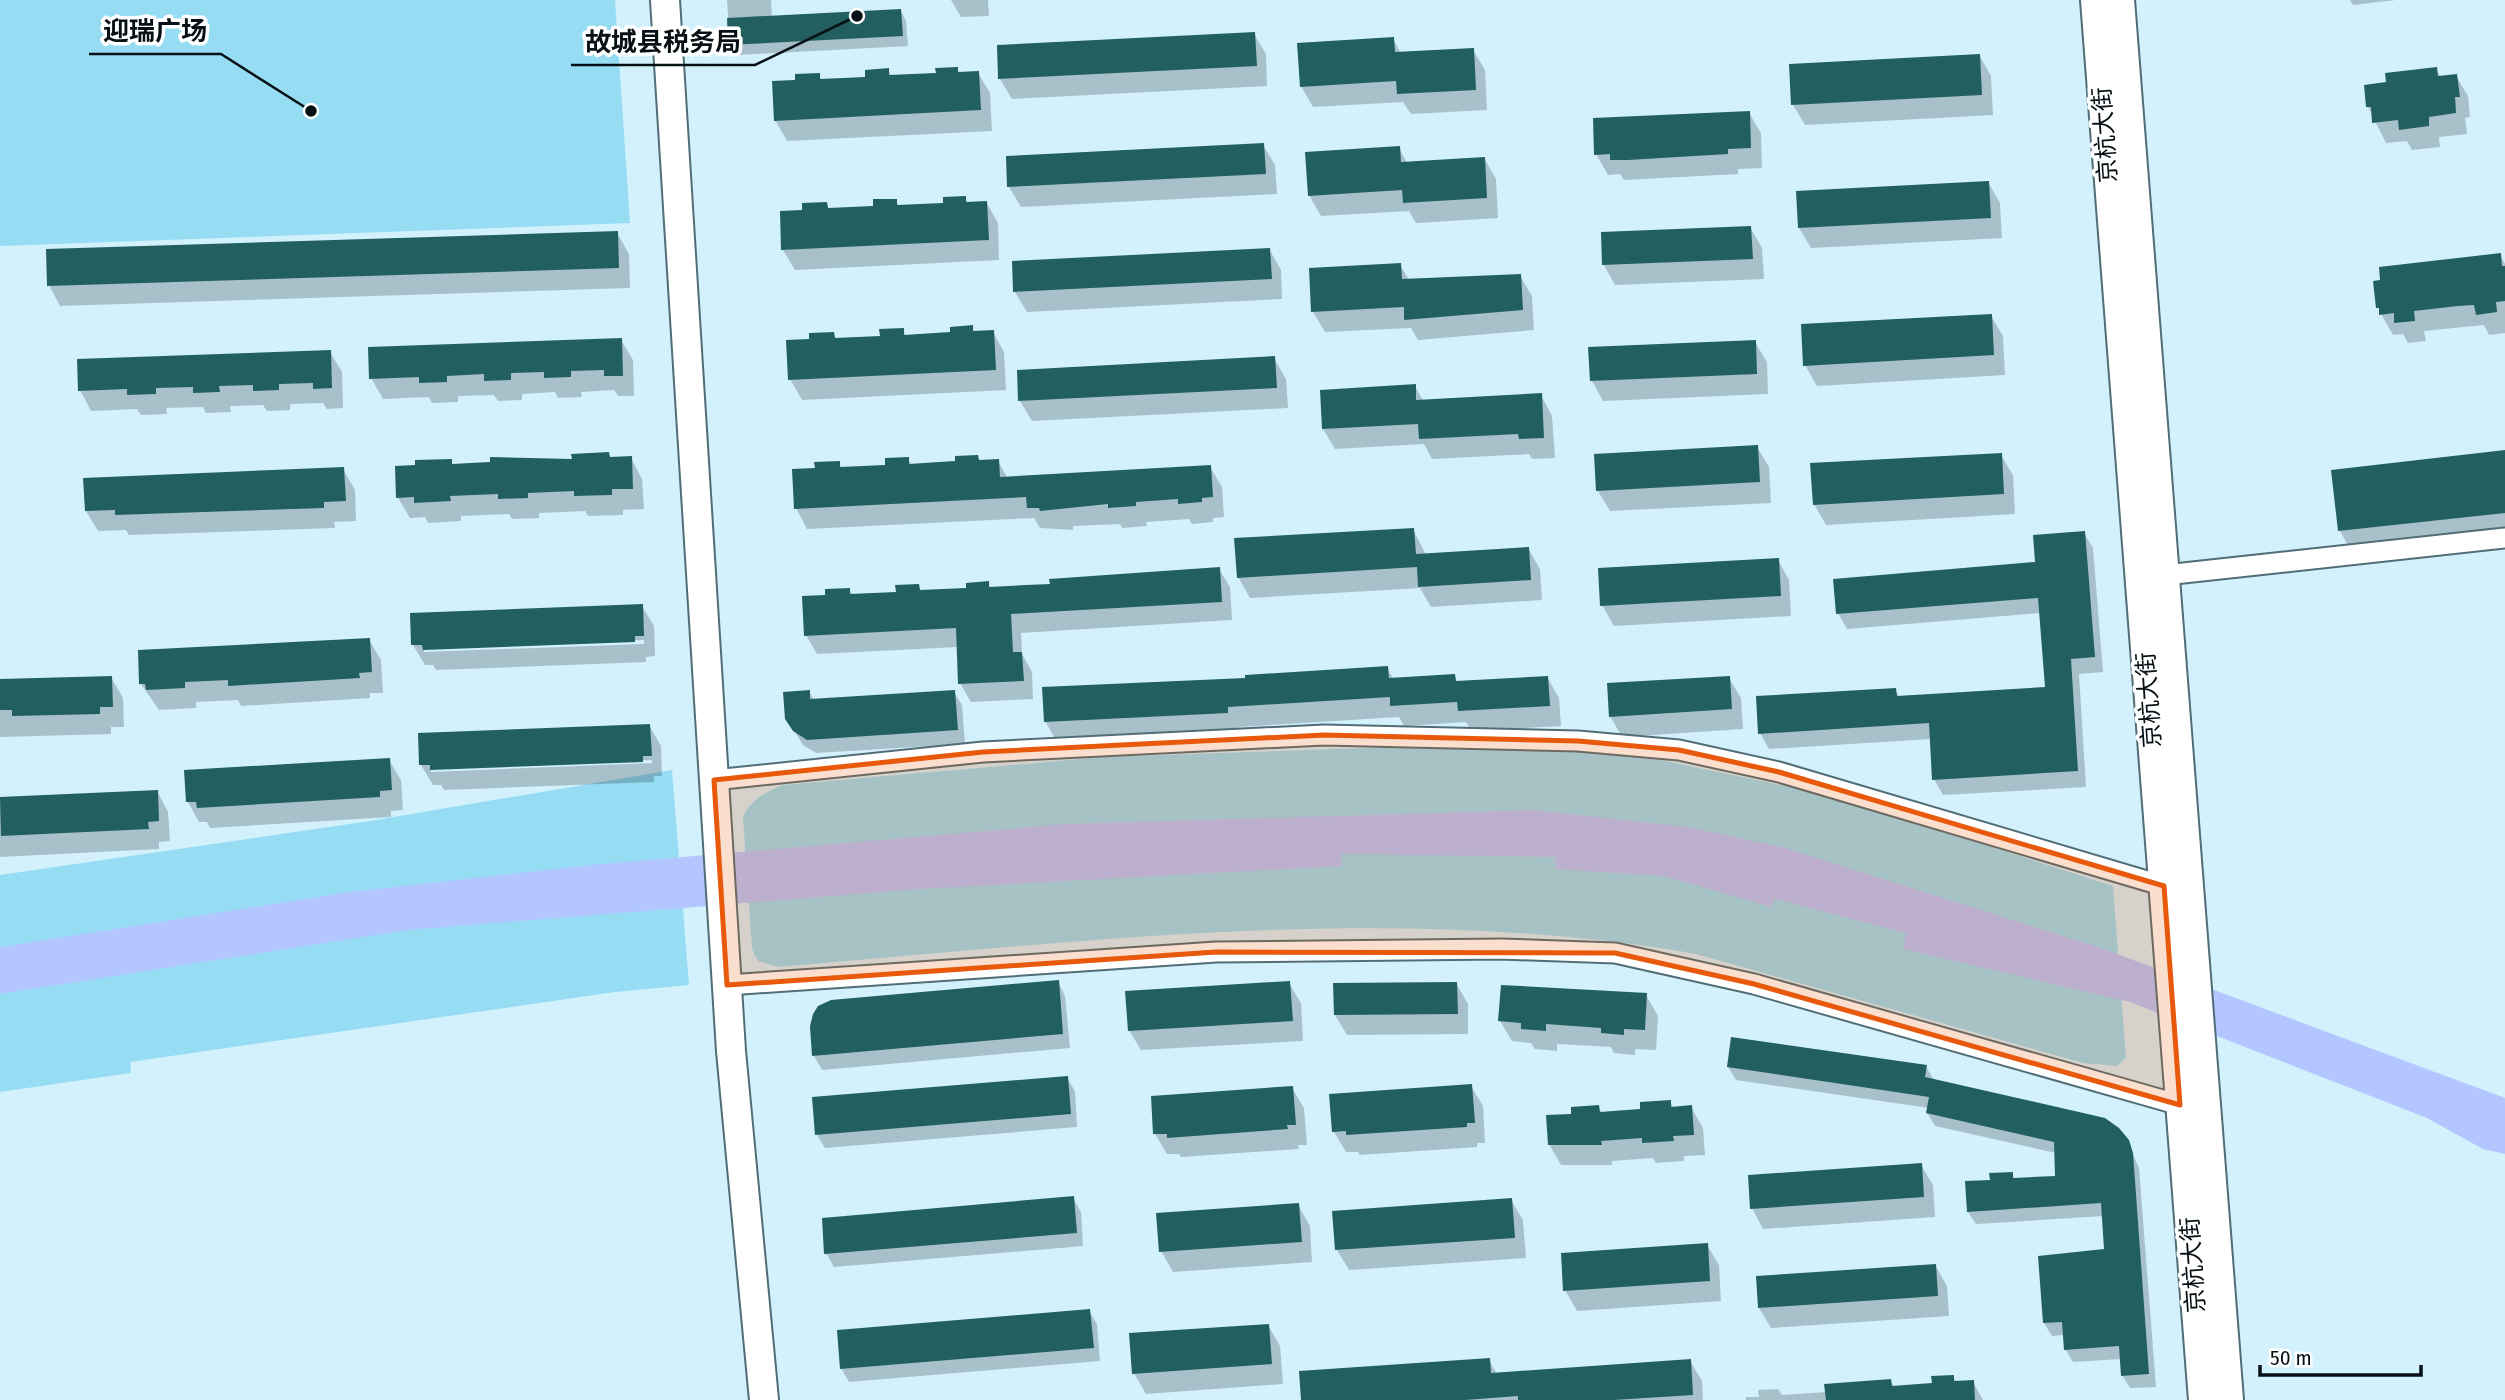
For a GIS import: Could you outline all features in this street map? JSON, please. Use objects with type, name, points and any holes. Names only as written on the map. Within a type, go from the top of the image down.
[{"type":"main road","points":[[665,0],[727,985],[764,1400]]},
{"type":"main road","name":"京杭大街","points":[[2095,0],[2203,1400]]},
{"type":"main road","name":"京杭大街","points":[[2120,0],[2229,1400]]},
{"type":"street","points":[[2165,575],[2505,538]]},
{"type":"street","points":[[714,780],[983,752],[1297,736],[1578,741],[1679,750],[1779,772],[2164,887]]},
{"type":"street","points":[[727,985],[1216,952],[1501,949],[1615,953],[1754,984],[2180,1105]]},
{"type":"highlighted area","points":[[1324,735],[1578,741],[1679,750],[1779,772],[2164,886],[2180,1105],[1754,984],[1615,953],[1216,952],[727,985],[714,780],[983,752]]},
{"type":"shaded area","points":[[0,0],[615,0],[630,223],[0,246]]},
{"type":"shaded area","points":[[1390,747],[1586,752],[1661,760],[1833,796],[2113,886],[2126,1058],[2117,1066],[2083,1063],[1696,954],[1582,938],[1467,930],[1353,928],[1237,931],[778,967],[758,961],[752,949],[743,817],[754,801],[782,785],[1104,757]]},
{"type":"shaded area","points":[[672,770],[689,985],[615,992],[130,1062],[131,1073],[0,1092],[0,875],[370,821]]},
{"type":"shaded area","points":[[1534,810],[1687,827],[1782,847],[2101,948],[2505,1098],[2505,1154],[2483,1149],[2427,1118],[2130,1002],[1903,949],[1906,933],[1775,899],[1771,907],[1664,876],[1555,869],[1556,857],[1341,854],[1342,866],[920,889],[408,930],[0,994],[0,947],[349,892],[590,865],[1066,824]]},
{"type":"building","points":[[901,9],[903,36],[728,45],[727,18]]},
{"type":"building","points":[[1255,32],[1257,66],[998,79],[997,45]]},
{"type":"building","points":[[1394,37],[1395,52],[1474,48],[1476,90],[1397,94],[1396,81],[1300,87],[1297,43]]},
{"type":"building","points":[[1980,54],[1982,95],[1791,105],[1789,64]]},
{"type":"building","points":[[958,67],[958,72],[979,71],[981,110],[774,121],[772,81],[795,80],[795,74],[820,73],[820,79],[865,77],[865,70],[889,68],[889,75],[936,73],[935,68]]},
{"type":"building","points":[[2437,67],[2438,76],[2457,74],[2460,97],[2455,97],[2456,113],[2429,117],[2429,126],[2399,130],[2398,120],[2372,123],[2371,107],[2366,107],[2364,85],[2386,82],[2385,73]]},
{"type":"building","points":[[1750,111],[1751,148],[1728,149],[1728,154],[1628,160],[1610,160],[1610,154],[1594,155],[1593,118]]},
{"type":"building","points":[[1264,143],[1266,174],[1007,187],[1006,156]]},
{"type":"building","points":[[1400,146],[1401,162],[1485,157],[1487,198],[1403,203],[1402,190],[1308,196],[1305,152]]},
{"type":"building","points":[[1989,181],[1991,218],[1798,228],[1796,191]]},
{"type":"building","points":[[966,196],[966,202],[987,201],[989,240],[781,250],[780,211],[802,210],[802,203],[827,202],[828,208],[873,206],[873,199],[897,199],[897,205],[943,203],[943,197]]},
{"type":"building","points":[[1751,226],[1753,259],[1602,265],[1601,232]]},
{"type":"building","points":[[618,231],[619,268],[47,286],[46,249]]},
{"type":"building","points":[[1270,248],[1272,279],[1013,292],[1012,261]]},
{"type":"building","points":[[2501,253],[2502,266],[2505,266],[2505,301],[2496,302],[2497,312],[2476,315],[2474,305],[2458,306],[2414,311],[2415,321],[2394,323],[2394,313],[2379,315],[2373,281],[2380,280],[2379,267]]},
{"type":"building","points":[[1401,263],[1402,279],[1521,274],[1523,310],[1404,320],[1404,307],[1311,312],[1309,268]]},
{"type":"building","points":[[1992,314],[1994,355],[1803,366],[1801,324]]},
{"type":"building","points":[[973,325],[973,331],[994,330],[996,370],[788,380],[786,340],[809,339],[809,333],[834,332],[835,338],[880,336],[879,329],[904,328],[904,335],[950,332],[950,327]]},
{"type":"building","points":[[622,338],[623,376],[604,376],[604,370],[571,371],[571,377],[544,378],[544,372],[511,373],[511,380],[484,381],[484,374],[447,376],[447,382],[419,383],[419,377],[369,379],[368,347]]},
{"type":"building","points":[[1756,340],[1757,374],[1590,381],[1588,347]]},
{"type":"building","points":[[331,350],[332,388],[313,389],[313,383],[279,384],[279,390],[253,391],[253,385],[219,386],[220,392],[193,393],[193,387],[156,388],[156,394],[127,395],[127,389],[78,391],[77,359]]},
{"type":"building","points":[[1275,356],[1277,388],[1018,401],[1017,370]]},
{"type":"building","points":[[1416,384],[1416,400],[1542,393],[1544,438],[1519,439],[1518,434],[1419,439],[1418,424],[1322,429],[1320,390]]},
{"type":"building","points":[[1758,445],[1760,482],[1596,491],[1594,454]]},
{"type":"building","points":[[2505,450],[2505,513],[2338,531],[2331,470]]},
{"type":"building","points":[[609,452],[610,457],[632,456],[633,489],[612,489],[612,495],[574,496],[574,491],[528,493],[528,498],[498,499],[498,494],[450,496],[451,501],[414,503],[414,497],[396,498],[395,466],[415,465],[415,460],[452,459],[452,464],[490,462],[490,457],[572,459],[571,454]]},
{"type":"building","points":[[2002,453],[2004,494],[1813,505],[1810,463]]},
{"type":"building","points":[[978,455],[979,460],[999,459],[1000,477],[1211,465],[1213,497],[1202,498],[1202,502],[1178,504],[1178,499],[1136,502],[1136,506],[1108,508],[1108,504],[1040,511],[1039,508],[1027,508],[1026,497],[794,509],[792,469],[815,468],[814,462],[840,461],[840,467],[885,465],[885,458],[909,457],[909,464],[955,461],[955,456]]},
{"type":"building","points":[[344,467],[346,501],[324,502],[324,508],[115,515],[115,510],[85,511],[83,478]]},
{"type":"building","points":[[1414,528],[1416,554],[1529,547],[1531,580],[1418,587],[1417,567],[1237,578],[1234,538]]},
{"type":"building","points":[[2085,531],[2095,657],[2071,659],[2078,771],[1932,780],[1929,723],[1758,734],[1756,696],[1896,688],[1897,696],[2045,687],[2038,598],[1836,614],[1833,579],[2035,562],[2033,535]]},
{"type":"building","points":[[1779,558],[1781,596],[1600,606],[1598,568]]},
{"type":"building","points":[[1220,567],[1222,602],[1011,614],[1013,652],[1022,652],[1024,681],[958,684],[956,628],[804,636],[802,596],[825,595],[825,589],[850,588],[850,594],[896,592],[895,585],[919,584],[920,590],[966,588],[966,583],[989,581],[989,587],[1050,584],[1049,579]]},
{"type":"building","points":[[643,604],[644,636],[635,636],[635,642],[423,650],[422,645],[411,645],[410,613]]},
{"type":"building","points":[[370,638],[372,672],[359,673],[360,678],[228,686],[228,680],[185,682],[185,688],[146,690],[145,684],[139,684],[138,650]]},
{"type":"building","points":[[1388,666],[1389,678],[1455,674],[1456,681],[1548,676],[1550,706],[1458,711],[1457,702],[1390,706],[1390,697],[1228,707],[1228,713],[1044,722],[1042,687],[1245,678],[1245,675]]},
{"type":"building","points":[[112,676],[113,707],[100,707],[100,714],[12,716],[12,710],[0,710],[0,679]]},
{"type":"building","points":[[1730,676],[1732,709],[1609,717],[1607,683]]},
{"type":"building","points":[[810,690],[810,699],[955,690],[958,730],[807,740],[793,731],[785,719],[783,692]]},
{"type":"building","points":[[650,724],[652,756],[643,756],[643,762],[430,770],[430,765],[419,765],[418,733]]},
{"type":"building","points":[[390,758],[392,790],[380,791],[380,797],[197,808],[196,802],[186,802],[184,770]]},
{"type":"building","points":[[158,790],[159,821],[148,822],[149,829],[1,836],[0,797]]},
{"type":"building","points":[[1059,980],[1063,1034],[812,1056],[810,1026],[813,1014],[818,1006],[831,1000]]},
{"type":"building","points":[[1290,981],[1293,1021],[1128,1031],[1125,991]]},
{"type":"building","points":[[1457,982],[1458,1014],[1334,1015],[1333,983]]},
{"type":"building","points":[[1501,985],[1647,993],[1645,1030],[1624,1029],[1624,1035],[1601,1033],[1601,1028],[1546,1024],[1546,1031],[1521,1029],[1521,1023],[1498,1021]]},
{"type":"building","points":[[1731,1037],[1927,1065],[1925,1077],[2105,1118],[2119,1128],[2129,1140],[2133,1153],[2149,1374],[2121,1376],[2119,1346],[2064,1350],[2062,1322],[2043,1323],[2038,1256],[2104,1249],[2101,1203],[1967,1212],[1965,1181],[1990,1180],[1989,1173],[2013,1172],[2013,1178],[2055,1176],[2054,1142],[1926,1113],[1929,1097],[1727,1067]]},
{"type":"building","points":[[1068,1076],[1071,1114],[815,1135],[812,1097]]},
{"type":"building","points":[[1472,1084],[1475,1123],[1467,1123],[1467,1127],[1346,1135],[1346,1131],[1332,1132],[1329,1094]]},
{"type":"building","points":[[1293,1086],[1296,1125],[1287,1125],[1288,1129],[1167,1138],[1167,1134],[1153,1134],[1151,1096]]},
{"type":"building","points":[[1671,1100],[1671,1107],[1692,1105],[1694,1135],[1673,1136],[1674,1141],[1642,1143],[1642,1138],[1601,1141],[1602,1145],[1548,1145],[1546,1115],[1571,1114],[1571,1107],[1599,1105],[1600,1112],[1640,1109],[1640,1102]]},
{"type":"building","points":[[1922,1163],[1924,1197],[1750,1209],[1748,1175]]},
{"type":"building","points":[[1074,1196],[1077,1233],[824,1254],[822,1218]]},
{"type":"building","points":[[1512,1198],[1515,1238],[1335,1250],[1332,1211]]},
{"type":"building","points":[[1299,1203],[1302,1242],[1159,1252],[1156,1213]]},
{"type":"building","points":[[1708,1243],[1710,1281],[1563,1291],[1561,1253]]},
{"type":"building","points":[[1936,1264],[1938,1296],[1758,1308],[1756,1276]]},
{"type":"building","points":[[1090,1309],[1094,1348],[840,1369],[837,1330]]},
{"type":"building","points":[[1269,1324],[1272,1364],[1132,1374],[1129,1333]]},
{"type":"building","points":[[1490,1358],[1491,1373],[1691,1359],[1693,1395],[1614,1400],[1518,1400],[1518,1396],[1465,1400],[1301,1400],[1299,1371]]},
{"type":"building","points":[[1954,1375],[1954,1381],[1974,1380],[1975,1400],[1826,1400],[1824,1384],[1891,1379],[1892,1386],[1932,1383],[1931,1376]]},
{"type":"place","name":"故城县税务局","points":[[857,16]]},
{"type":"place","name":"迎瑞广场","points":[[311,111]]}]
